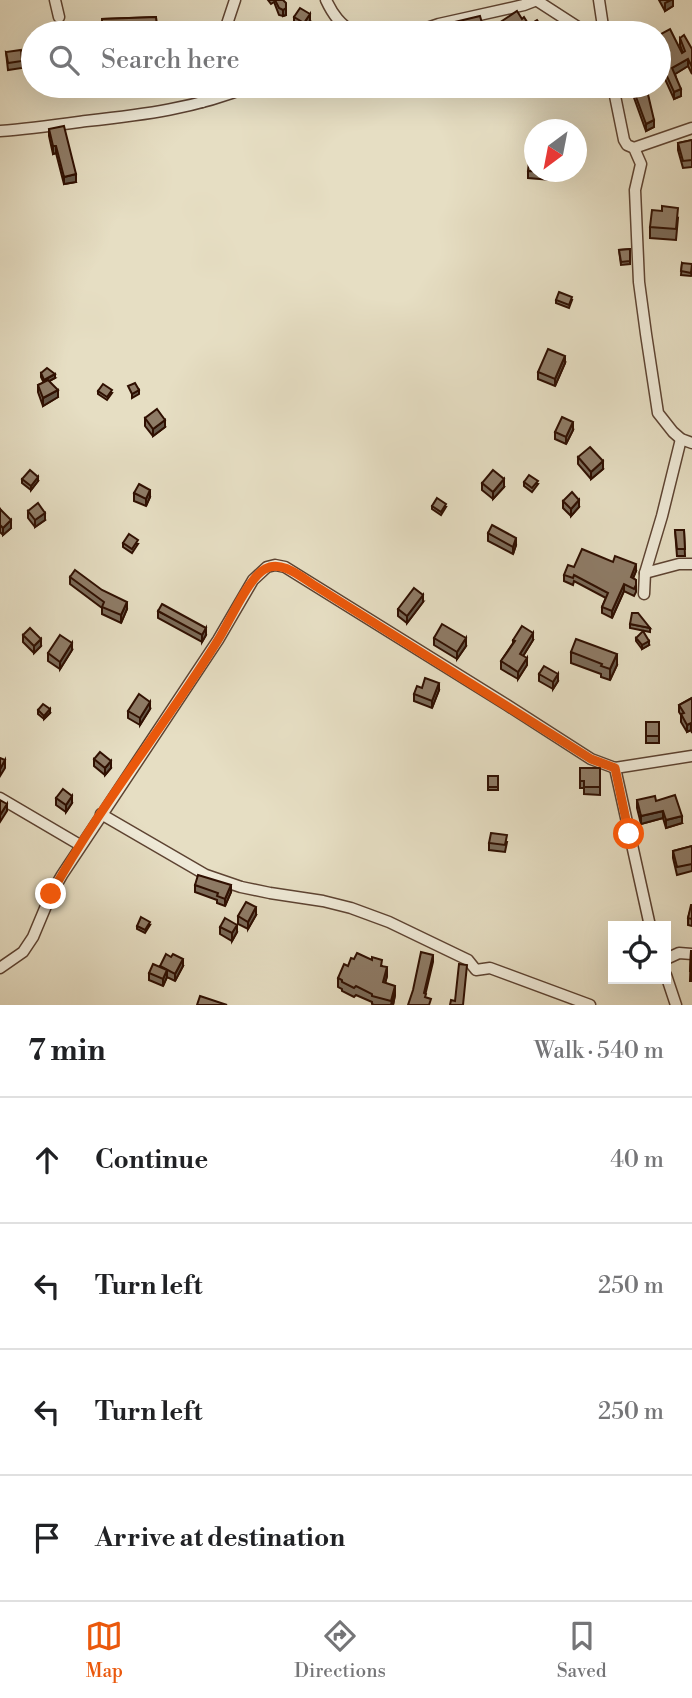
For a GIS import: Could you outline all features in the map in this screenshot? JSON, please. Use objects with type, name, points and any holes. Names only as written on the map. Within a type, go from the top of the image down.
[{"type":"street","points":[[55,0],[60,17]]},
{"type":"street","points":[[228,21],[235,0]]},
{"type":"street","points":[[326,0],[338,21]]},
{"type":"street","points":[[452,21],[537,0],[569,21]]},
{"type":"street","points":[[599,0],[602,21]]},
{"type":"street","points":[[202,102],[203,98]]},
{"type":"street","points":[[0,131],[150,114],[214,98]]},
{"type":"street","points":[[615,98],[624,140],[634,148],[692,128]]},
{"type":"street","points":[[634,148],[641,164],[635,190],[642,310],[655,397],[658,413],[665,423],[686,441],[645,573],[644,594]]},
{"type":"street","points":[[645,573],[679,564],[692,564]]},
{"type":"street","points":[[0,968],[23,952],[33,937],[51,894],[80,845],[218,640],[253,580],[267,567],[285,567],[591,759],[615,768],[692,756]]},
{"type":"street","points":[[615,768],[649,921]]},
{"type":"street","points":[[0,798],[80,845]]},
{"type":"street","points":[[101,814],[206,875],[241,887],[351,908],[389,922],[468,960],[476,970],[490,968],[590,1005]]},
{"type":"street","points":[[671,957],[679,953],[692,954]]},
{"type":"street","points":[[669,984],[676,1005]]},
{"type":"building","points":[[275,0],[283,0],[286,8],[279,8]]},
{"type":"building","points":[[300,8],[310,14],[305,21],[294,17]]},
{"type":"building","points":[[517,11],[526,21],[502,21]]},
{"type":"building","points":[[480,16],[481,21],[459,21]]},
{"type":"building","points":[[156,17],[156,21],[102,21]]},
{"type":"building","points":[[671,31],[682,53],[685,51],[680,38],[684,35],[692,49],[692,67],[688,59],[672,68],[681,89],[674,92],[671,85]]},
{"type":"building","points":[[21,50],[21,61],[8,63],[6,52]]},
{"type":"building","points":[[636,98],[649,98],[654,120],[646,124]]},
{"type":"building","points":[[64,126],[76,174],[64,177],[49,129]]},
{"type":"building","points":[[692,140],[692,160],[683,161],[678,143]]},
{"type":"building","points":[[662,206],[678,208],[676,229],[650,227],[652,210],[662,211]]},
{"type":"building","points":[[630,249],[630,261],[621,262],[619,250]]},
{"type":"building","points":[[682,263],[692,264],[691,273],[681,271]]},
{"type":"building","points":[[559,292],[572,297],[569,305],[556,300]]},
{"type":"building","points":[[548,349],[565,356],[555,379],[538,372]]},
{"type":"building","points":[[47,368],[55,374],[44,380],[41,373]]},
{"type":"building","points":[[48,380],[58,390],[43,398],[38,385]]},
{"type":"building","points":[[135,383],[139,390],[132,394],[128,386]]},
{"type":"building","points":[[103,384],[112,390],[107,397],[98,391]]},
{"type":"building","points":[[157,409],[165,420],[153,429],[145,418]]},
{"type":"building","points":[[562,417],[573,422],[566,437],[555,432]]},
{"type":"building","points":[[590,447],[603,461],[591,472],[578,457]]},
{"type":"building","points":[[30,470],[38,477],[31,486],[22,479]]},
{"type":"building","points":[[493,470],[504,479],[493,492],[482,483]]},
{"type":"building","points":[[529,475],[538,481],[532,488],[524,482]]},
{"type":"building","points":[[139,484],[150,490],[146,499],[134,493]]},
{"type":"building","points":[[572,492],[579,500],[571,509],[563,501]]},
{"type":"building","points":[[437,498],[446,504],[441,512],[432,506]]},
{"type":"building","points":[[38,503],[45,513],[35,520],[28,511]]},
{"type":"building","points":[[0,509],[11,520],[3,528],[0,525]]},
{"type":"building","points":[[492,525],[516,538],[513,547],[488,533]]},
{"type":"building","points":[[675,530],[684,530],[685,549],[677,549]]},
{"type":"building","points":[[129,534],[138,540],[132,549],[123,543]]},
{"type":"building","points":[[582,549],[613,562],[615,556],[636,564],[631,577],[636,580],[634,589],[624,584],[612,611],[602,607],[608,593],[574,575],[573,578],[564,575],[568,565],[574,567]]},
{"type":"building","points":[[75,570],[102,590],[127,602],[121,615],[102,607],[104,602],[70,577]]},
{"type":"building","points":[[414,588],[423,595],[407,616],[398,609]]},
{"type":"building","points":[[162,604],[206,628],[202,635],[158,611]]},
{"type":"building","points":[[632,613],[638,613],[650,628],[630,624]]},
{"type":"building","points":[[442,624],[466,638],[457,652],[434,638]]},
{"type":"building","points":[[522,626],[533,633],[520,654],[527,658],[518,672],[501,661]]},
{"type":"building","points":[[30,628],[41,639],[34,646],[23,635]]},
{"type":"building","points":[[643,631],[649,641],[642,645],[636,638]]},
{"type":"building","points":[[60,635],[72,643],[60,662],[48,653]]},
{"type":"building","points":[[576,639],[617,654],[610,669],[571,652]]},
{"type":"building","points":[[544,666],[558,674],[553,682],[539,674]]},
{"type":"building","points":[[425,678],[439,683],[432,701],[414,694],[417,686],[422,688]]},
{"type":"building","points":[[139,694],[150,702],[140,718],[128,711]]},
{"type":"building","points":[[692,698],[692,725],[687,725],[679,705]]},
{"type":"building","points":[[43,704],[50,709],[44,716],[38,710]]},
{"type":"building","points":[[646,722],[659,722],[659,736],[646,736]]},
{"type":"building","points":[[100,752],[111,761],[105,768],[94,759]]},
{"type":"building","points":[[580,768],[600,768],[600,787],[584,787],[584,781],[580,781]]},
{"type":"building","points":[[488,776],[498,776],[498,787],[488,787]]},
{"type":"building","points":[[63,789],[72,796],[66,805],[56,798]]},
{"type":"building","points":[[675,795],[682,816],[666,820],[663,811],[641,816],[637,800],[655,796],[656,801]]},
{"type":"building","points":[[0,800],[7,804],[0,815]]},
{"type":"building","points":[[491,833],[507,835],[505,845],[489,843]]},
{"type":"building","points":[[692,846],[692,864],[677,867],[673,851]]},
{"type":"building","points":[[198,875],[231,885],[225,899],[217,896],[218,893],[195,885]]},
{"type":"building","points":[[246,902],[256,907],[248,922],[238,916]]},
{"type":"building","points":[[692,905],[692,919],[688,918]]},
{"type":"building","points":[[141,917],[150,922],[145,930],[137,926]]},
{"type":"building","points":[[225,918],[237,925],[232,933],[220,927]]},
{"type":"building","points":[[421,952],[433,955],[424,993],[425,997],[431,999],[429,1005],[408,1005],[413,990]]},
{"type":"building","points":[[357,953],[372,960],[372,957],[382,960],[381,966],[387,967],[383,982],[395,986],[391,1001],[372,996],[338,978],[344,964],[348,966]]},
{"type":"building","points":[[166,954],[183,959],[175,974],[160,966]]},
{"type":"building","points":[[153,964],[167,970],[163,979],[149,973]]},
{"type":"building","points":[[459,964],[467,965],[463,1005],[450,1005],[451,1000],[455,1001]]},
{"type":"building","points":[[200,996],[227,1005],[197,1005]]},
{"type":"route","points":[[51,894],[80,845],[218,640],[253,580],[267,567],[275,565],[285,567],[591,759],[615,768],[629,834]]}]
